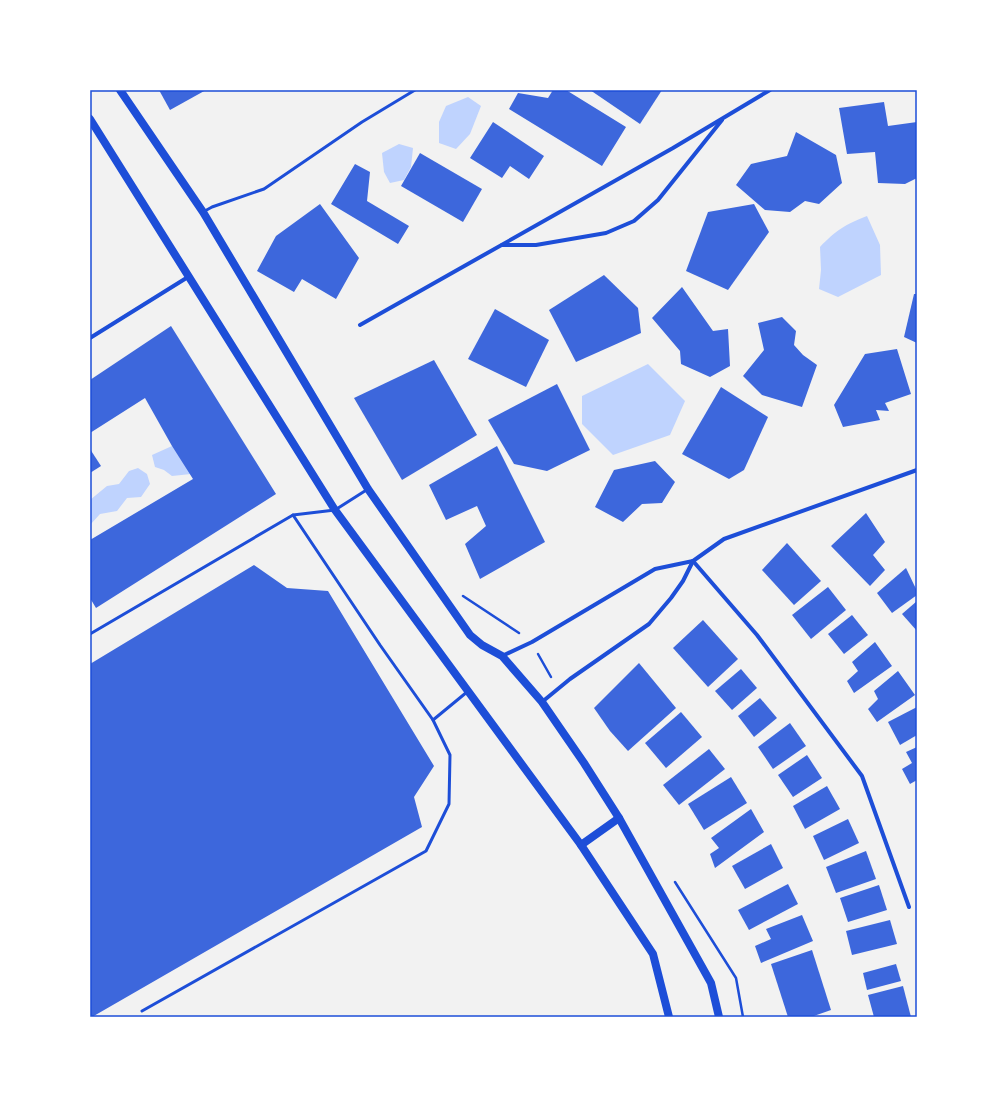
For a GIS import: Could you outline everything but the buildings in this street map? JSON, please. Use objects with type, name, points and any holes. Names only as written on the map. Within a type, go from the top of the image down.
[{"type":"main road","points":[[120,90],[203,212],[368,489],[470,635],[482,645],[502,656],[542,702],[619,818],[711,983],[719,1017]]},
{"type":"main road","points":[[90,119],[334,510],[581,845],[653,954],[669,1017]]},
{"type":"main road","points":[[581,845],[619,818]]},
{"type":"street","points":[[360,325],[501,246],[770,90]]},
{"type":"street","points":[[501,246],[536,245],[606,233],[634,221],[658,200],[724,118]]},
{"type":"street","points":[[90,338],[188,277]]},
{"type":"street","points":[[502,656],[532,642],[656,569],[693,561],[724,539],[917,470]]},
{"type":"street","points":[[542,702],[649,624],[672,598],[693,561]]},
{"type":"street","points":[[693,561],[757,636],[862,776],[909,907]]},
{"type":"lane","points":[[203,212],[212,207],[264,190],[362,122],[415,90]]},
{"type":"lane","points":[[90,634],[293,515],[334,510],[368,489]]},
{"type":"lane","points":[[142,1011],[426,851],[449,804],[450,755],[433,720],[380,645],[293,515]]},
{"type":"lane","points":[[433,720],[468,691]]},
{"type":"path","points":[[460,593],[532,642],[557,690]]},
{"type":"water","points":[[468,97],[481,106],[470,134],[456,149],[439,143],[439,122],[446,106]]},
{"type":"water","points":[[399,144],[413,148],[411,167],[404,180],[390,183],[384,172],[382,153]]},
{"type":"water","points":[[867,216],[880,245],[881,275],[838,297],[819,289],[821,270],[820,247],[841,228]]},
{"type":"water","points":[[648,364],[685,401],[670,435],[613,455],[582,424],[582,396]]},
{"type":"water","points":[[172,446],[191,474],[172,476],[164,470],[155,467],[152,455]]},
{"type":"water","points":[[138,468],[147,474],[150,484],[141,497],[127,498],[117,511],[100,514],[90,525],[90,500],[107,486],[119,484],[129,471]]}]
